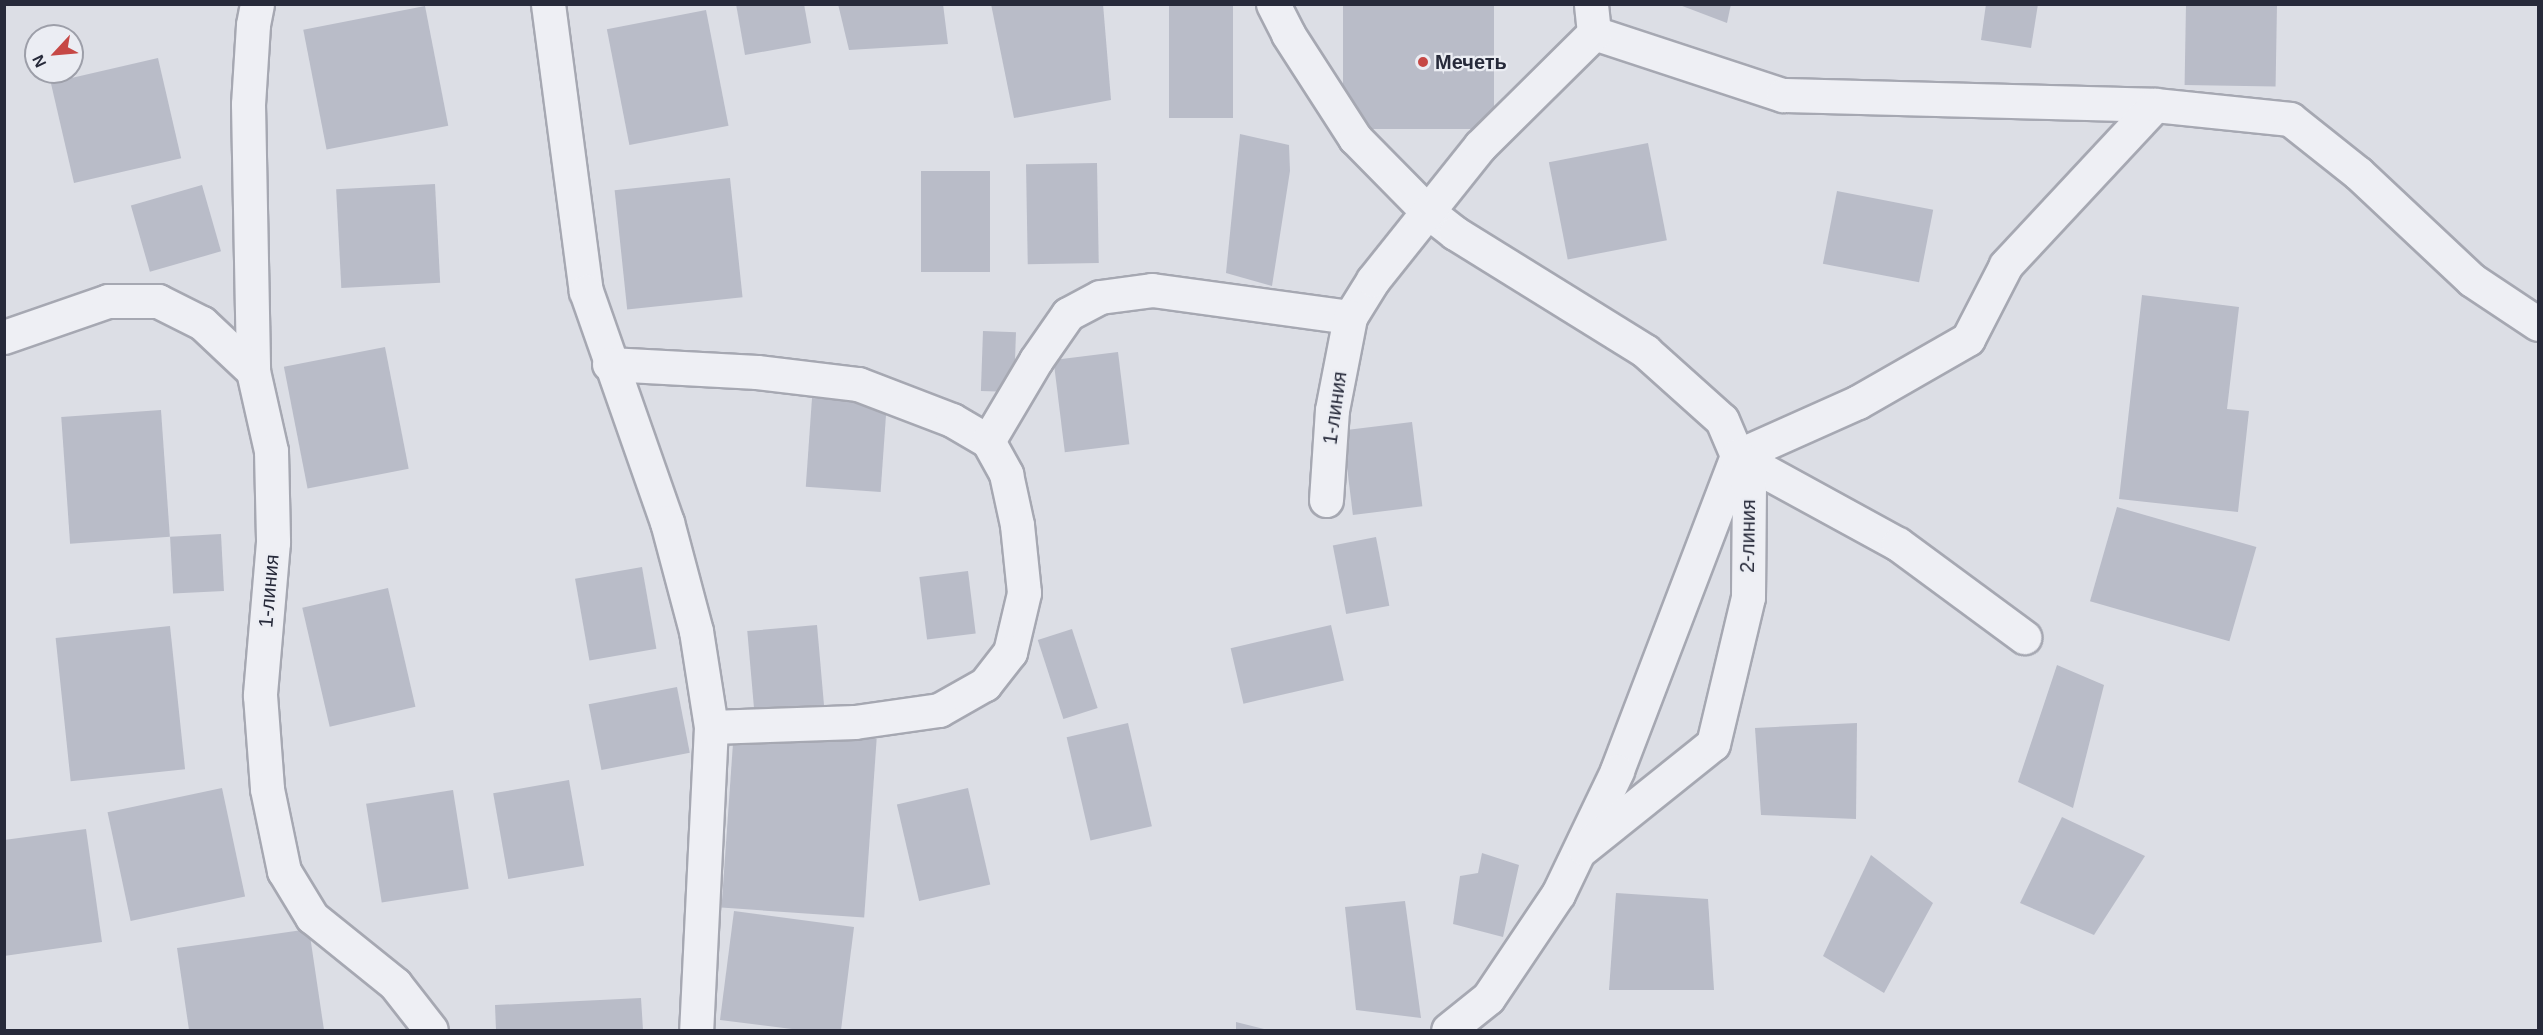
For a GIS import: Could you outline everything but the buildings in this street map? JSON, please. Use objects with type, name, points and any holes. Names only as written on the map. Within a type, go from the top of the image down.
[{"type":"street","name":"1-линия","points":[[257,4],[253,25],[248,104],[253,371],[271,451],[273,542],[260,695],[267,789],[284,871],[312,917],[395,984],[431,1030]]},
{"type":"street","points":[[548,4],[586,291],[609,364],[667,522],[696,631],[711,727],[696,1030]]},
{"type":"street","points":[[1273,4],[1288,33],[1355,138],[1427,211],[1455,233],[1645,351],[1722,420],[1737,456],[1617,771],[1558,894],[1488,998],[1453,1029]]},
{"type":"street","points":[[988,441],[1036,360],[1068,314],[1100,297],[1152,290],[1350,317],[1373,280],[1480,146],[1593,19],[1783,95],[2156,105],[2290,119],[2358,173],[2472,280],[2538,324]]},
{"type":"street","points":[[1737,456],[1858,402],[1968,339],[2006,265],[2156,105]]},
{"type":"street","points":[[4,337],[108,301],[158,301],[202,323],[253,371]]},
{"type":"street","name":"1-линия","points":[[1326,500],[1332,410],[1350,317]]},
{"type":"street","points":[[609,364],[757,372],[858,384],[952,420],[988,441],[1006,474],[1017,525],[1024,593],[1010,652],[985,684],[939,710],[855,722],[711,727]]},
{"type":"street","name":"2-линия","points":[[1737,456],[1898,544],[2024,637]]},
{"type":"street","name":"2-линия","points":[[1577,852],[1713,744],[1748,597],[1749,487],[1737,456]]},
{"type":"place","name":"Мечеть","points":[[1423,62]]}]
